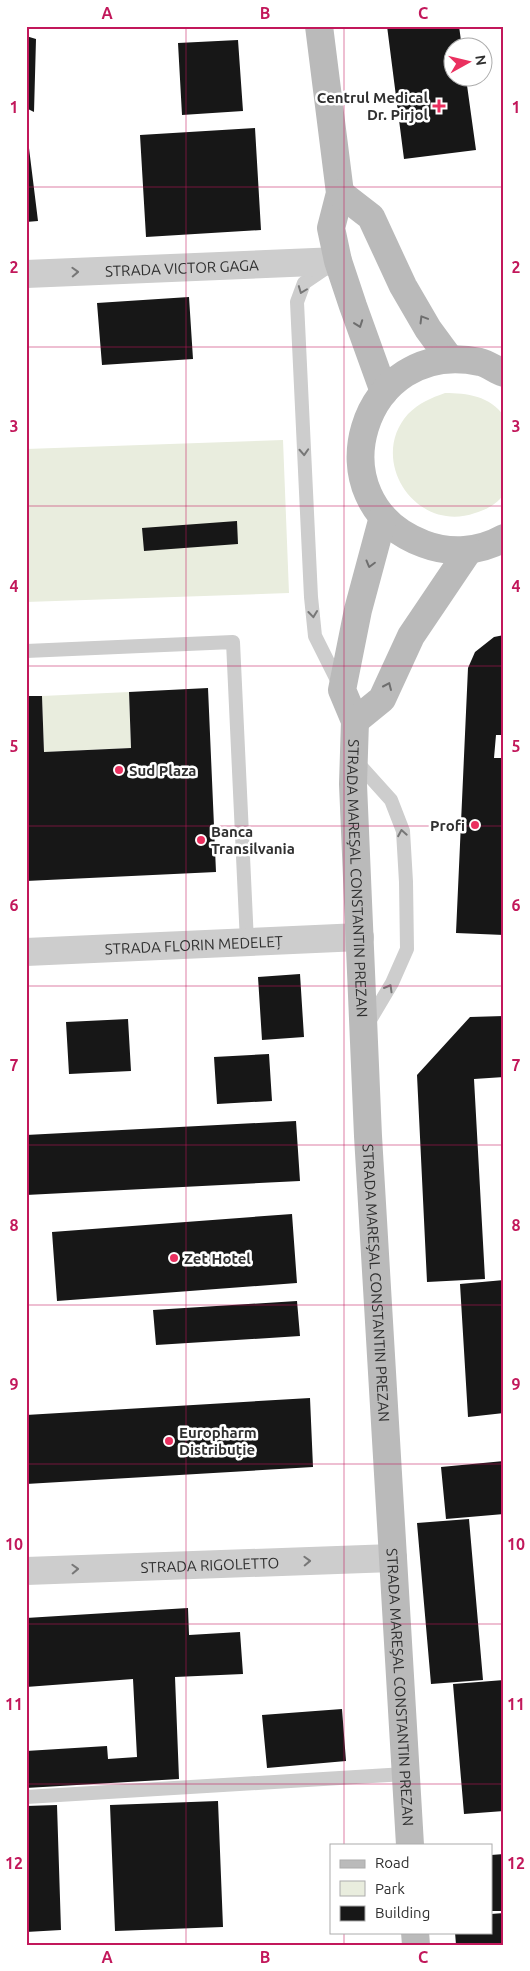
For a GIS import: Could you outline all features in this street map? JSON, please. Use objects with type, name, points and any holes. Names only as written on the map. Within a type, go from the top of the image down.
[{"type":"main road","points":[[319,26],[340,193],[331,228],[338,261],[384,392]]},
{"type":"main road","points":[[340,193],[371,217],[404,286],[428,328],[450,359]]},
{"type":"main road","points":[[503,539],[469,550],[437,550],[407,538],[383,518],[368,494],[361,468],[361,441],[369,414],[384,392],[403,375],[425,364],[450,359],[481,362],[504,373]]},
{"type":"main road","points":[[342,690],[358,610],[383,518]]},
{"type":"main road","name":"STRADA MAREȘAL CONSTANTIN PREZAN","points":[[355,721],[382,699],[411,636],[469,550]]},
{"type":"main road","name":"STRADA MAREȘAL CONSTANTIN PREZAN","points":[[342,690],[355,721],[352,784],[369,1146],[410,1844]]},
{"type":"street","name":"STRADA VICTOR GAGA","points":[[26,274],[338,261]]},
{"type":"street","name":"STRADA FLORIN MEDELEȚ","points":[[26,952],[360,937]]},
{"type":"street","name":"STRADA RIGOLETTO","points":[[26,1571],[393,1558]]},
{"type":"lane","points":[[338,261],[304,283],[297,302],[311,597],[315,636],[342,690]]},
{"type":"lane","points":[[26,652],[233,642],[246,942]]},
{"type":"lane","points":[[354,758],[391,800],[403,831],[406,882],[407,949],[392,983],[364,1030]]},
{"type":"lane","points":[[26,1797],[405,1774]]},
{"type":"green space","points":[[445,393],[478,397],[492,404],[504,416],[504,494],[495,504],[483,510],[454,517],[434,513],[417,503],[404,489],[396,471],[393,452],[397,432],[408,414],[425,401]]},
{"type":"green space","points":[[283,440],[289,593],[26,602],[26,449]]},
{"type":"green space","points":[[129,692],[131,748],[44,752],[42,696]]},
{"type":"building","points":[[387,26],[459,26],[461,38],[442,38],[442,88],[467,88],[476,150],[404,159]]},
{"type":"building","points":[[26,36],[36,39],[34,112],[26,108]]},
{"type":"building","points":[[238,40],[243,111],[182,115],[178,43]]},
{"type":"building","points":[[255,128],[261,230],[146,237],[140,135]]},
{"type":"building","points":[[26,132],[38,221],[26,222]]},
{"type":"building","points":[[189,297],[193,359],[102,365],[97,303]]},
{"type":"building","points":[[237,521],[238,544],[144,551],[142,528]]},
{"type":"building","points":[[504,635],[504,735],[496,735],[494,758],[504,758],[504,935],[456,933],[468,668],[475,652],[494,637]]},
{"type":"building","name":"Sud Plaza","points":[[208,688],[216,872],[26,881],[26,696],[42,696],[44,752],[131,748],[129,692]]},
{"type":"building","points":[[300,974],[304,1037],[262,1040],[258,977]]},
{"type":"building","points":[[504,1016],[504,1077],[474,1079],[485,1279],[427,1282],[417,1075],[470,1017]]},
{"type":"building","points":[[128,1019],[131,1071],[69,1074],[66,1022]]},
{"type":"building","points":[[269,1054],[272,1101],[217,1104],[214,1057]]},
{"type":"building","points":[[296,1121],[300,1181],[26,1195],[26,1135]]},
{"type":"building","name":"Zet Hotel","points":[[292,1214],[297,1283],[57,1301],[52,1232]]},
{"type":"building","points":[[504,1280],[504,1413],[468,1417],[460,1284]]},
{"type":"building","points":[[297,1301],[300,1336],[156,1345],[153,1310]]},
{"type":"building","name":"Europharm Distribuție","points":[[310,1398],[313,1467],[26,1484],[26,1415]]},
{"type":"building","points":[[504,1461],[504,1514],[446,1519],[441,1467]]},
{"type":"building","points":[[469,1519],[483,1680],[431,1684],[417,1523]]},
{"type":"building","points":[[188,1608],[189,1635],[240,1632],[243,1674],[175,1677],[179,1779],[26,1788],[26,1751],[107,1746],[108,1759],[137,1757],[133,1679],[26,1687],[26,1618]]},
{"type":"building","points":[[504,1680],[504,1811],[464,1814],[453,1684]]},
{"type":"building","points":[[342,1709],[346,1761],[267,1768],[262,1715]]},
{"type":"building","points":[[218,1801],[223,1927],[115,1931],[110,1805]]},
{"type":"building","points":[[57,1805],[61,1930],[26,1932],[26,1806]]},
{"type":"building","points":[[504,1854],[504,1911],[492,1911],[492,1855]]},
{"type":"building","points":[[504,1913],[504,1945],[456,1945],[455,1934],[492,1934],[492,1914]]},
{"type":"place","name":"Centrul Medical Dr. Pirjol","points":[[439,106]]},
{"type":"place","name":"Sud Plaza","points":[[119,770]]},
{"type":"place","name":"Profi","points":[[475,825]]},
{"type":"place","name":"Banca Transilvania","points":[[201,840]]},
{"type":"place","name":"Zet Hotel","points":[[174,1258]]},
{"type":"place","name":"Europharm Distribuție","points":[[169,1441]]}]
